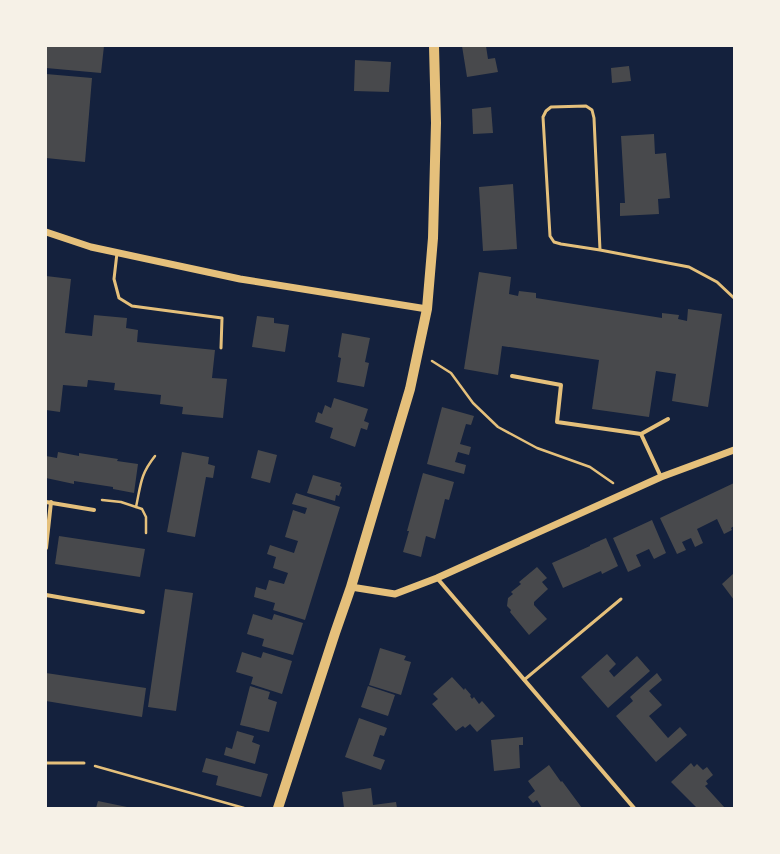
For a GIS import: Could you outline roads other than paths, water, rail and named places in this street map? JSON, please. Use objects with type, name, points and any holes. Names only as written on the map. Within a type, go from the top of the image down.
[{"type":"main road","points":[[278,808],[335,633],[352,587],[410,389],[427,309],[434,238],[436,123],[434,46]]},
{"type":"street","points":[[46,232],[91,247],[240,279],[427,309]]},
{"type":"street","points":[[512,376],[561,385],[556,422],[641,434],[668,419]]},
{"type":"street","points":[[641,434],[661,477]]},
{"type":"street","points":[[352,587],[395,594],[437,578],[661,477],[734,450]]},
{"type":"street","points":[[46,548],[48,502],[94,510]]},
{"type":"street","points":[[437,578],[634,808]]},
{"type":"street","points":[[46,595],[143,612]]},
{"type":"lane","points":[[600,250],[594,118],[592,110],[586,106],[551,107],[546,111],[543,117],[550,236],[554,242],[689,267],[717,282],[734,298]]},
{"type":"lane","points":[[117,253],[114,279],[119,298],[132,306],[222,318],[221,348]]},
{"type":"lane","points":[[524,680],[621,599]]},
{"type":"lane","points":[[46,763],[84,763]]}]
